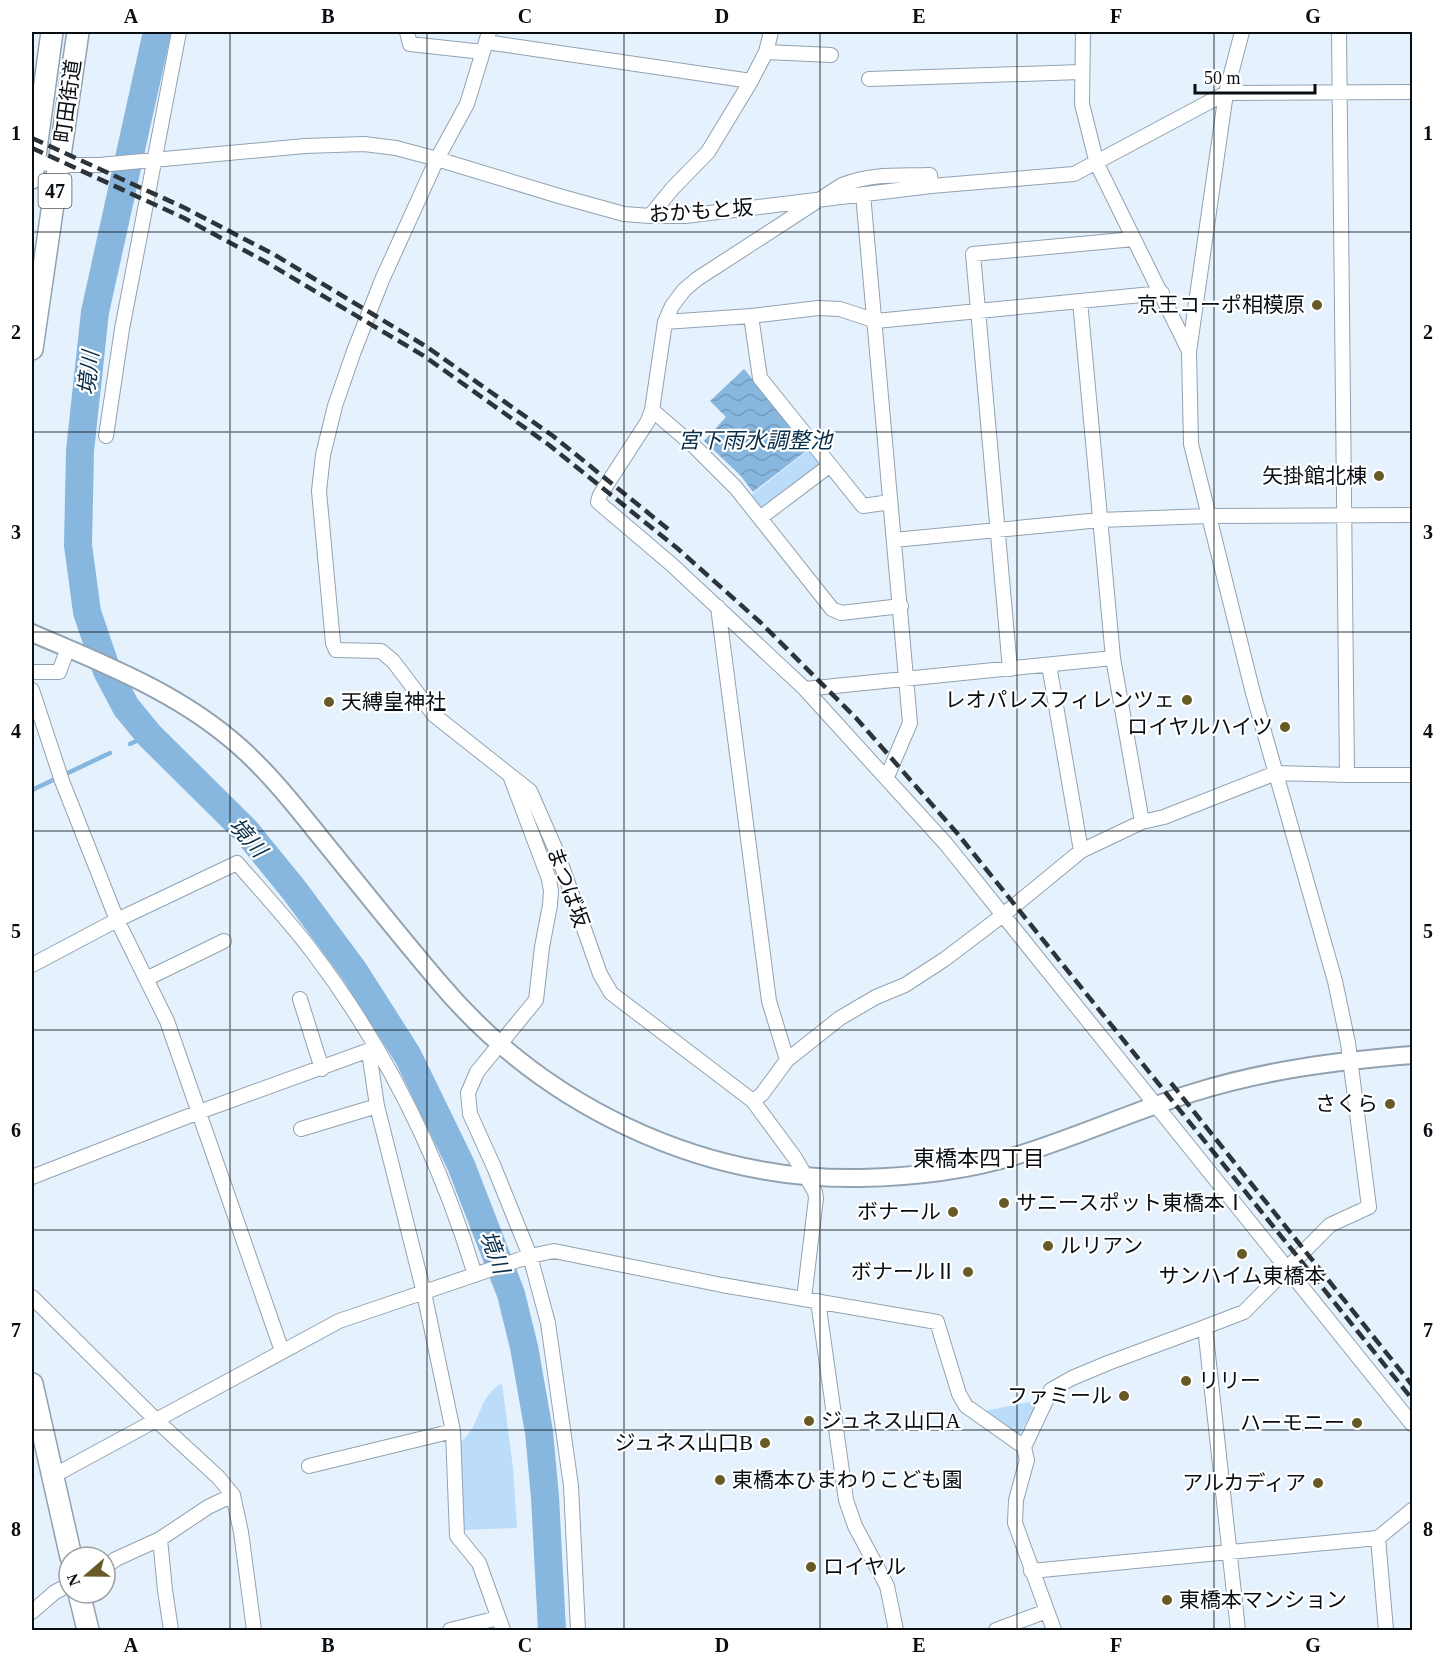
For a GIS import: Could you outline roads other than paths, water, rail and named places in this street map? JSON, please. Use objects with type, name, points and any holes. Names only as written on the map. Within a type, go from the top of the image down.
[{"type":"main road","name":"町田街道","points":[[32,168],[52,32]]},
{"type":"main road","name":"町田街道","points":[[32,350],[78,32]]},
{"type":"main road","points":[[32,1384],[68,1545]]},
{"type":"main road","points":[[82,1605],[88,1630]]},
{"type":"street","points":[[106,436],[120,339],[179,32]]},
{"type":"street","points":[[406,32],[410,44],[486,42],[751,81]]},
{"type":"street","points":[[650,216],[672,189],[708,152],[751,81],[766,52],[771,32]]},
{"type":"street","points":[[1083,32],[1082,104],[1097,164],[1189,352]]},
{"type":"street","points":[[1054,1630],[1015,1523],[1016,1500],[1027,1460],[1024,1447],[1051,1390],[1072,1378],[1108,1363],[1244,1312],[1330,1225],[1369,1207],[1350,1060],[1335,981],[1253,693],[1191,444],[1189,352],[1226,93],[1242,32]]},
{"type":"street","points":[[1339,32],[1347,775]]},
{"type":"street","points":[[437,159],[467,104],[486,42]]},
{"type":"street","points":[[766,52],[831,56]]},
{"type":"street","points":[[869,79],[1081,72]]},
{"type":"street","points":[[1226,93],[1413,92]]},
{"type":"street","name":"おかもと坂","points":[[32,168],[153,161],[305,146],[364,144],[396,148],[437,159],[624,214],[685,216],[819,198],[1074,174],[1097,164],[1226,93]]},
{"type":"street","name":"まつば坂","points":[[437,159],[382,280],[354,351],[335,406],[323,455],[319,491],[333,643],[336,650],[381,651],[393,661],[434,715],[530,791],[558,855],[600,974],[611,993],[753,1101],[806,1175],[815,1192],[816,1204],[811,1300],[846,1500],[855,1526],[887,1586],[896,1630]]},
{"type":"street","points":[[931,186],[930,175],[895,177],[879,175],[859,178],[819,198],[697,279],[672,306],[665,322],[652,410],[648,421],[600,495],[598,502],[718,607],[805,689],[887,777],[946,844],[1413,1424]]},
{"type":"street","points":[[863,194],[910,723],[887,777]]},
{"type":"street","points":[[1010,669],[973,254],[1134,239]]},
{"type":"street","points":[[665,322],[751,316],[818,308],[840,309],[876,321],[1162,293]]},
{"type":"street","points":[[1080,301],[1113,658],[1142,822]]},
{"type":"street","points":[[751,316],[760,378],[863,506],[890,502]]},
{"type":"street","points":[[652,410],[695,447],[736,488],[836,612],[901,606]]},
{"type":"street","points":[[760,518],[829,466]]},
{"type":"street","points":[[894,540],[1100,520],[1208,516],[1413,515]]},
{"type":"street","points":[[718,607],[769,1001],[787,1060]]},
{"type":"street","points":[[32,633],[152,685],[211,723],[242,749],[267,774],[438,982],[500,1044],[538,1075],[580,1102],[638,1132],[713,1158],[806,1175],[847,1178],[925,1174],[982,1164],[1043,1147],[1156,1104],[1261,1074],[1304,1065],[1413,1055]]},
{"type":"street","points":[[32,672],[59,672],[68,649]]},
{"type":"street","points":[[805,689],[1113,658]]},
{"type":"street","points":[[1049,665],[1080,851]]},
{"type":"street","points":[[32,690],[61,776],[117,920],[168,1021],[282,1351]]},
{"type":"street","points":[[753,1101],[762,1094],[787,1060],[840,1018],[876,997],[905,985],[945,959],[1003,915],[1080,851],[1142,822],[1164,817],[1276,773],[1413,775]]},
{"type":"street","points":[[511,777],[549,879],[551,891],[548,920],[542,947],[536,1000],[477,1072],[471,1083],[468,1103],[470,1114],[494,1167],[548,1323],[571,1486],[578,1630]]},
{"type":"street","points":[[32,965],[117,920],[237,863],[311,950],[338,987],[372,1050],[407,1105],[435,1162],[478,1274]]},
{"type":"street","points":[[146,979],[224,941]]},
{"type":"street","points":[[300,999],[322,1069]]},
{"type":"street","points":[[32,1177],[199,1112],[372,1050]]},
{"type":"street","points":[[372,1050],[377,1106],[424,1293],[453,1431],[457,1536],[478,1563],[501,1624],[450,1630]]},
{"type":"street","points":[[301,1129],[377,1106]]},
{"type":"street","points":[[52,1476],[339,1321],[526,1257],[554,1251],[723,1285],[937,1322],[959,1394],[966,1406],[1024,1447]]},
{"type":"street","points":[[32,1297],[156,1420],[218,1476],[233,1495],[241,1532],[254,1630]]},
{"type":"street","points":[[1205,1327],[1239,1630]]},
{"type":"street","points":[[309,1466],[453,1431]]},
{"type":"street","points":[[117,1559],[160,1539],[208,1507],[233,1495]]},
{"type":"street","points":[[1031,1571],[1378,1538],[1413,1510]]},
{"type":"street","points":[[1378,1538],[1386,1630]]},
{"type":"street","points":[[160,1539],[171,1630]]},
{"type":"street","points":[[32,1612],[57,1591]]},
{"type":"street","points":[[996,1630],[1047,1611]]},
{"type":"water","name":"宮下雨水調整池","points":[[744,369],[810,448],[753,492],[740,475],[704,441],[726,417],[710,401]]},
{"type":"waterway","name":"境川","points":[[157,32],[95,312],[80,451],[78,545],[87,612],[107,671],[126,707],[149,735],[246,831],[294,890],[354,971],[408,1056],[461,1165],[511,1294],[524,1347],[539,1432],[552,1630]]},
{"type":"waterway","points":[[130,744],[149,735]]},
{"type":"waterway","points":[[32,790],[110,753]]},
{"type":"railway","points":[[32,138],[185,208],[275,255],[427,347],[553,436],[668,529]]},
{"type":"railway","points":[[32,148],[184,218],[266,262],[424,356],[549,445],[677,548],[760,622],[856,718],[957,833],[1412,1399]]},
{"type":"railway","points":[[1171,1083],[1412,1385]]},
{"type":"place","name":"京王コーポ相模原","points":[[1317,305]]},
{"type":"place","name":"矢掛館北棟","points":[[1379,476]]},
{"type":"place","name":"レオパレスフィレンツェ","points":[[1187,700]]},
{"type":"place","name":"天縛皇神社","points":[[329,702]]},
{"type":"place","name":"ロイヤルハイツ","points":[[1285,727]]},
{"type":"place","name":"さくら","points":[[1390,1104]]},
{"type":"place","name":"サニースポット東橋本Ⅰ","points":[[1004,1203]]},
{"type":"place","name":"ボナール","points":[[953,1212]]},
{"type":"place","name":"ルリアン","points":[[1048,1246]]},
{"type":"place","name":"サンハイム東橋本","points":[[1242,1254]]},
{"type":"place","name":"ボナールⅡ","points":[[968,1272]]},
{"type":"place","name":"リリー","points":[[1186,1381]]},
{"type":"place","name":"ファミール","points":[[1124,1396]]},
{"type":"place","name":"ジュネス山口A","points":[[809,1421]]},
{"type":"place","name":"ハーモニー","points":[[1357,1423]]},
{"type":"place","name":"ジュネス山口B","points":[[765,1443]]},
{"type":"place","name":"東橋本ひまわりこども園","points":[[720,1480]]},
{"type":"place","name":"アルカディア","points":[[1318,1483]]},
{"type":"place","name":"ロイヤル","points":[[811,1567]]},
{"type":"place","name":"東橋本マンション","points":[[1167,1600]]},
{"type":"district","name":"東橋本四丁目","points":[[979,1158]]}]
